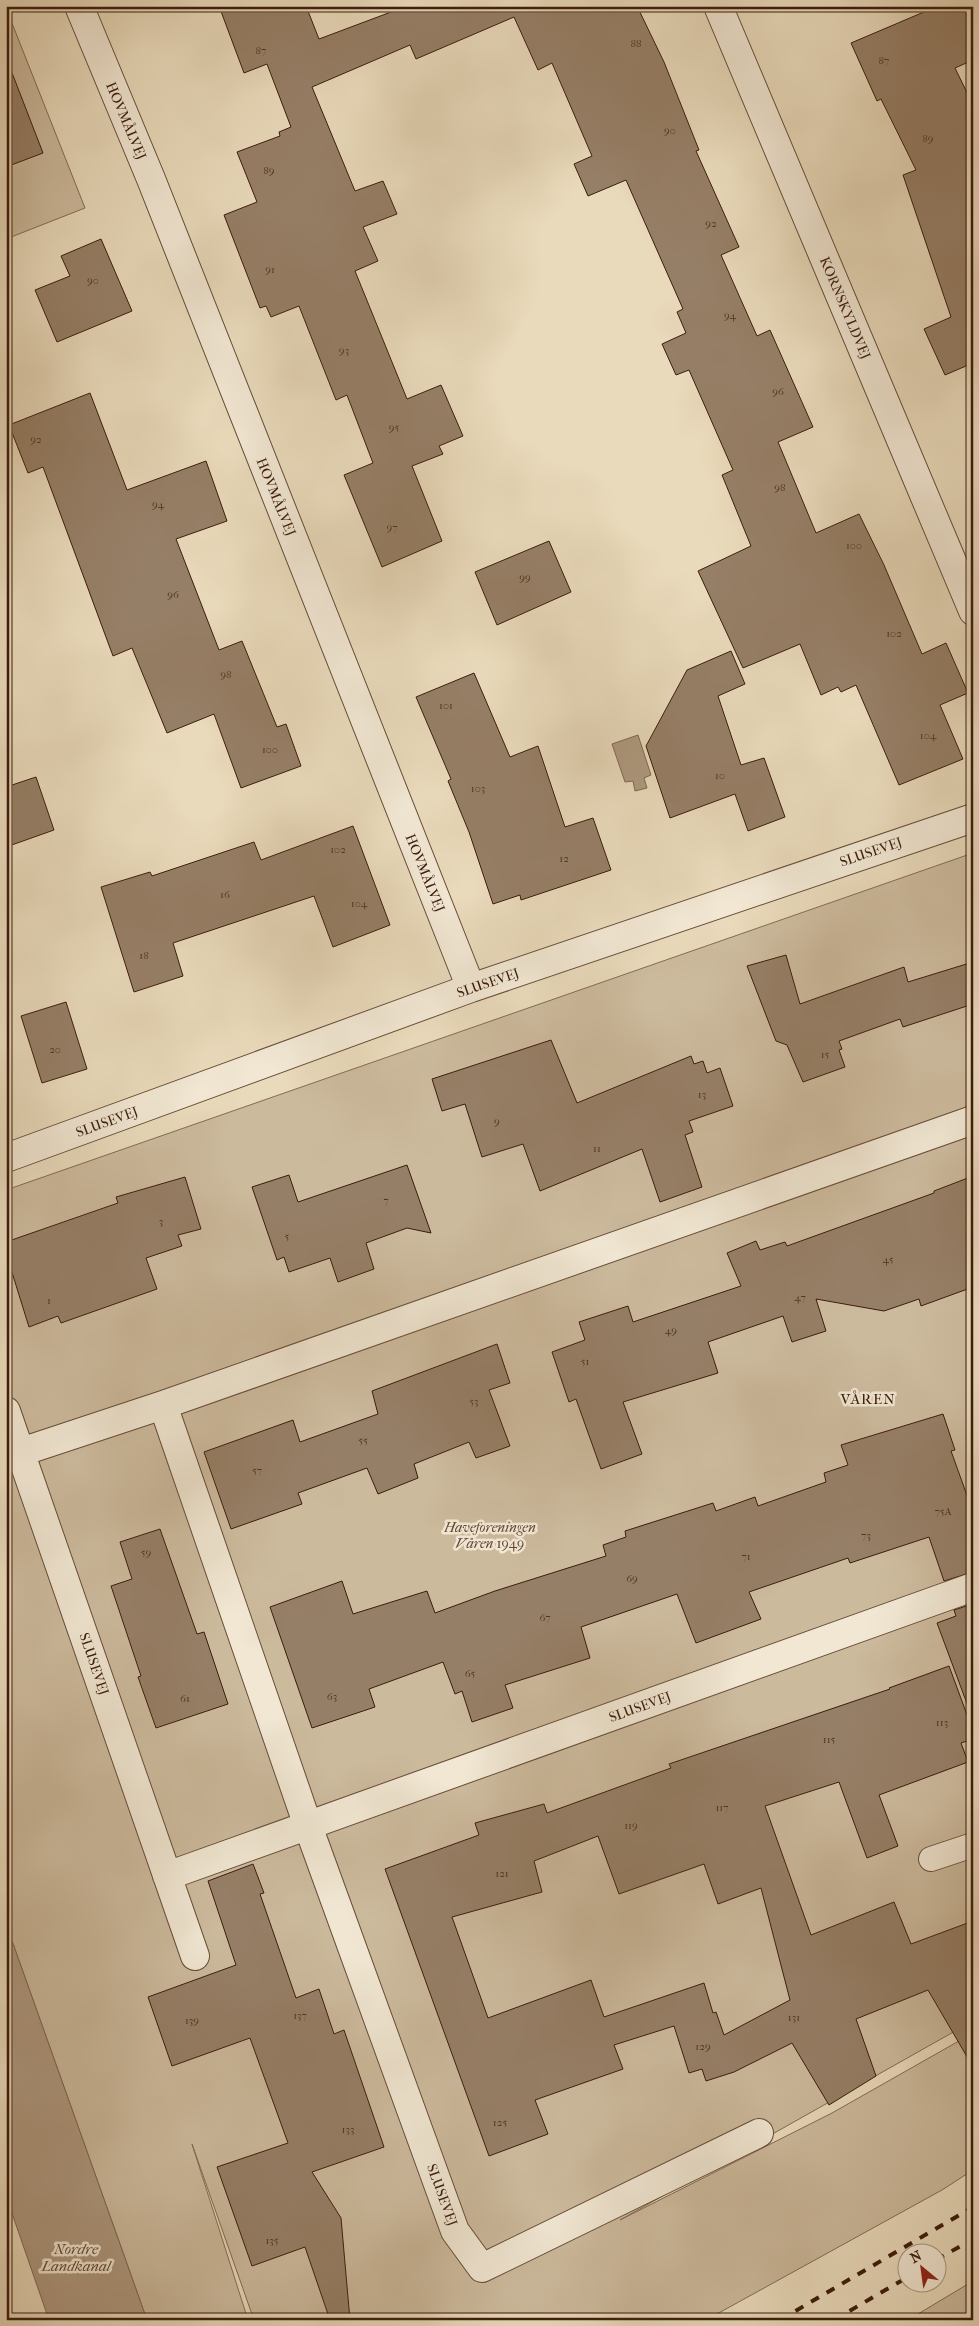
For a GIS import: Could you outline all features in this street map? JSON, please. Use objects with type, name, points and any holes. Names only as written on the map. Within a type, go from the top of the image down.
[{"type":"street","name":"HOVMÅLVEJ","points":[[79,6],[151,179],[470,988]]},
{"type":"street","name":"KORNSKYLDVEJ","points":[[718,6],[973,611]]},
{"type":"street","name":"SLUSEVEJ","points":[[6,1158],[470,988],[973,818]]},
{"type":"street","points":[[21,1452],[163,1405],[973,1120]]},
{"type":"street","name":"SLUSEVEJ","points":[[163,1405],[308,1826],[455,2230],[482,2268],[759,2133]]},
{"type":"street","name":"SLUSEVEJ","points":[[6,1411],[195,1956]]},
{"type":"street","name":"SLUSEVEJ","points":[[167,1876],[973,1587]]},
{"type":"lane","points":[[931,1859],[973,1845]]},
{"type":"green space","points":[[6,8],[85,208],[6,239]]},
{"type":"green space","name":"Haveforeningen Våren 1949","points":[[973,853],[973,2021],[620,2220],[832,2113],[973,2033],[973,2170],[942,2190],[706,2320],[254,2320],[192,2144],[248,2320],[147,2320],[6,1924],[6,1190]]},
{"type":"green space","points":[[973,2281],[973,2320],[908,2320]]},
{"type":"water","points":[[638,735],[651,775],[644,778],[647,788],[635,791],[633,781],[625,782],[612,744]]},
{"type":"water","name":"Nordre Landkanal","points":[[6,1924],[147,2320],[49,2320],[6,2196]]},
{"type":"building","points":[[219,6],[306,6],[319,39],[407,6],[637,6],[664,62],[699,150],[696,151],[739,247],[721,255],[757,336],[770,330],[813,427],[778,442],[816,533],[859,514],[884,565],[922,654],[946,643],[968,693],[940,705],[963,759],[899,785],[856,685],[841,692],[838,687],[821,695],[800,644],[743,668],[698,571],[751,546],[722,475],[733,470],[689,370],[676,375],[662,344],[686,333],[677,312],[683,309],[626,180],[588,196],[574,164],[592,156],[552,63],[538,70],[514,17],[416,59],[410,45],[312,87],[355,191],[383,181],[397,214],[363,227],[378,261],[355,271],[407,399],[441,385],[463,436],[439,446],[443,454],[412,466],[442,541],[382,567],[344,475],[373,463],[347,395],[336,400],[299,306],[271,317],[266,306],[260,308],[224,215],[257,202],[237,152],[280,136],[279,132],[291,127],[267,64],[244,73]]},
{"type":"building","points":[[938,6],[973,6],[973,60],[955,68],[973,105],[973,363],[945,375],[924,329],[951,317],[903,175],[916,170],[881,99],[877,101],[851,43]]},
{"type":"building","points":[[9,65],[43,153],[6,167],[6,66]]},
{"type":"building","points":[[101,239],[132,311],[57,342],[35,290],[70,276],[61,256]]},
{"type":"building","points":[[90,393],[127,490],[206,461],[227,521],[176,539],[219,650],[242,641],[277,727],[286,724],[301,766],[241,788],[214,714],[167,733],[132,648],[113,656],[43,467],[28,473],[9,425]]},
{"type":"building","points":[[549,541],[571,592],[497,625],[475,572]]},
{"type":"building","points":[[731,651],[745,684],[718,696],[741,765],[764,758],[785,817],[748,831],[735,794],[670,818],[646,746],[687,670]]},
{"type":"building","points":[[474,673],[510,757],[538,746],[565,827],[593,818],[611,870],[521,900],[520,895],[493,904],[469,832],[448,781],[451,779],[416,697]]},
{"type":"building","points":[[36,777],[54,830],[6,847],[6,787]]},
{"type":"building","points":[[353,826],[390,925],[333,947],[314,896],[173,943],[183,976],[134,992],[101,887],[150,872],[152,876],[254,842],[261,860]]},
{"type":"building","points":[[786,955],[800,1004],[904,967],[908,982],[973,962],[973,1004],[903,1027],[900,1019],[839,1041],[842,1049],[839,1050],[845,1067],[803,1082],[787,1045],[776,1041],[747,966]]},
{"type":"building","points":[[66,1002],[87,1069],[42,1083],[21,1016]]},
{"type":"building","points":[[551,1040],[577,1103],[691,1056],[694,1064],[703,1061],[707,1073],[720,1068],[733,1106],[689,1121],[693,1132],[685,1135],[702,1187],[660,1202],[642,1149],[540,1191],[523,1144],[482,1157],[465,1104],[442,1111],[432,1079]]},
{"type":"building","points":[[407,1165],[431,1233],[407,1228],[366,1243],[374,1269],[338,1282],[330,1258],[289,1272],[284,1257],[277,1260],[252,1187],[289,1175],[298,1202]]},
{"type":"building","points":[[973,1176],[973,1287],[921,1306],[919,1299],[884,1311],[816,1299],[826,1331],[792,1342],[783,1316],[708,1342],[718,1373],[623,1402],[642,1454],[601,1469],[576,1399],[569,1402],[552,1352],[585,1340],[579,1322],[628,1306],[633,1322],[741,1286],[727,1253],[756,1241],[760,1250],[785,1242],[787,1246],[934,1193],[934,1191]]},
{"type":"building","points":[[185,1177],[201,1229],[178,1235],[182,1246],[146,1258],[157,1289],[61,1323],[58,1316],[29,1327],[6,1253],[6,1242],[118,1203],[116,1197]]},
{"type":"building","points":[[497,1344],[510,1383],[489,1390],[510,1446],[476,1458],[469,1442],[414,1464],[418,1478],[378,1494],[367,1468],[298,1493],[302,1504],[231,1529],[204,1452],[293,1420],[300,1442],[378,1414],[372,1391]]},
{"type":"building","points":[[943,1414],[955,1450],[951,1451],[973,1512],[973,1572],[944,1581],[929,1537],[850,1563],[848,1558],[749,1592],[761,1619],[696,1643],[677,1594],[581,1627],[590,1658],[505,1685],[513,1708],[472,1722],[462,1691],[455,1694],[443,1662],[369,1689],[375,1707],[312,1728],[270,1607],[342,1581],[353,1614],[427,1591],[435,1613],[495,1591],[606,1556],[603,1545],[626,1537],[625,1531],[713,1503],[716,1511],[755,1497],[758,1506],[826,1482],[824,1473],[848,1465],[841,1445]]},
{"type":"building","points":[[160,1529],[197,1634],[204,1632],[228,1704],[156,1728],[138,1677],[141,1676],[111,1586],[132,1579],[120,1542]]},
{"type":"building","points":[[973,1604],[973,1709],[969,1709],[937,1623],[956,1616],[954,1610]]},
{"type":"building","points":[[949,1666],[973,1731],[973,1739],[961,1743],[968,1762],[879,1795],[898,1846],[867,1858],[839,1782],[765,1806],[811,1935],[894,1902],[911,1944],[973,1921],[973,2067],[928,1990],[856,2019],[876,2076],[829,2105],[792,2043],[734,2072],[706,2081],[702,2069],[689,2073],[674,2026],[614,2045],[623,2069],[535,2100],[548,2134],[489,2156],[385,1869],[479,1835],[475,1823],[544,1804],[547,1813],[671,1768],[669,1764]],"holes":[[[598,1836],[619,1894],[704,1864],[718,1904],[761,1888],[790,2000],[724,2035],[716,2012],[713,2013],[704,1983],[604,2017],[591,1980],[488,2018],[452,1917],[542,1892],[534,1861]]]},
{"type":"building","points":[[253,1864],[264,1893],[260,1894],[296,1998],[319,1989],[334,2034],[344,2030],[384,2147],[312,2172],[341,2218],[350,2320],[330,2320],[305,2247],[252,2266],[217,2167],[288,2143],[250,2038],[172,2066],[148,1997],[236,1965],[208,1881]]},
{"type":"railway","points":[[780,2320],[973,2207]]},
{"type":"railway","points":[[946,2254],[973,2239]]},
{"type":"railway","points":[[834,2320],[896,2284]]},
{"type":"district","name":"VÅREN","points":[[868,1399]]}]
